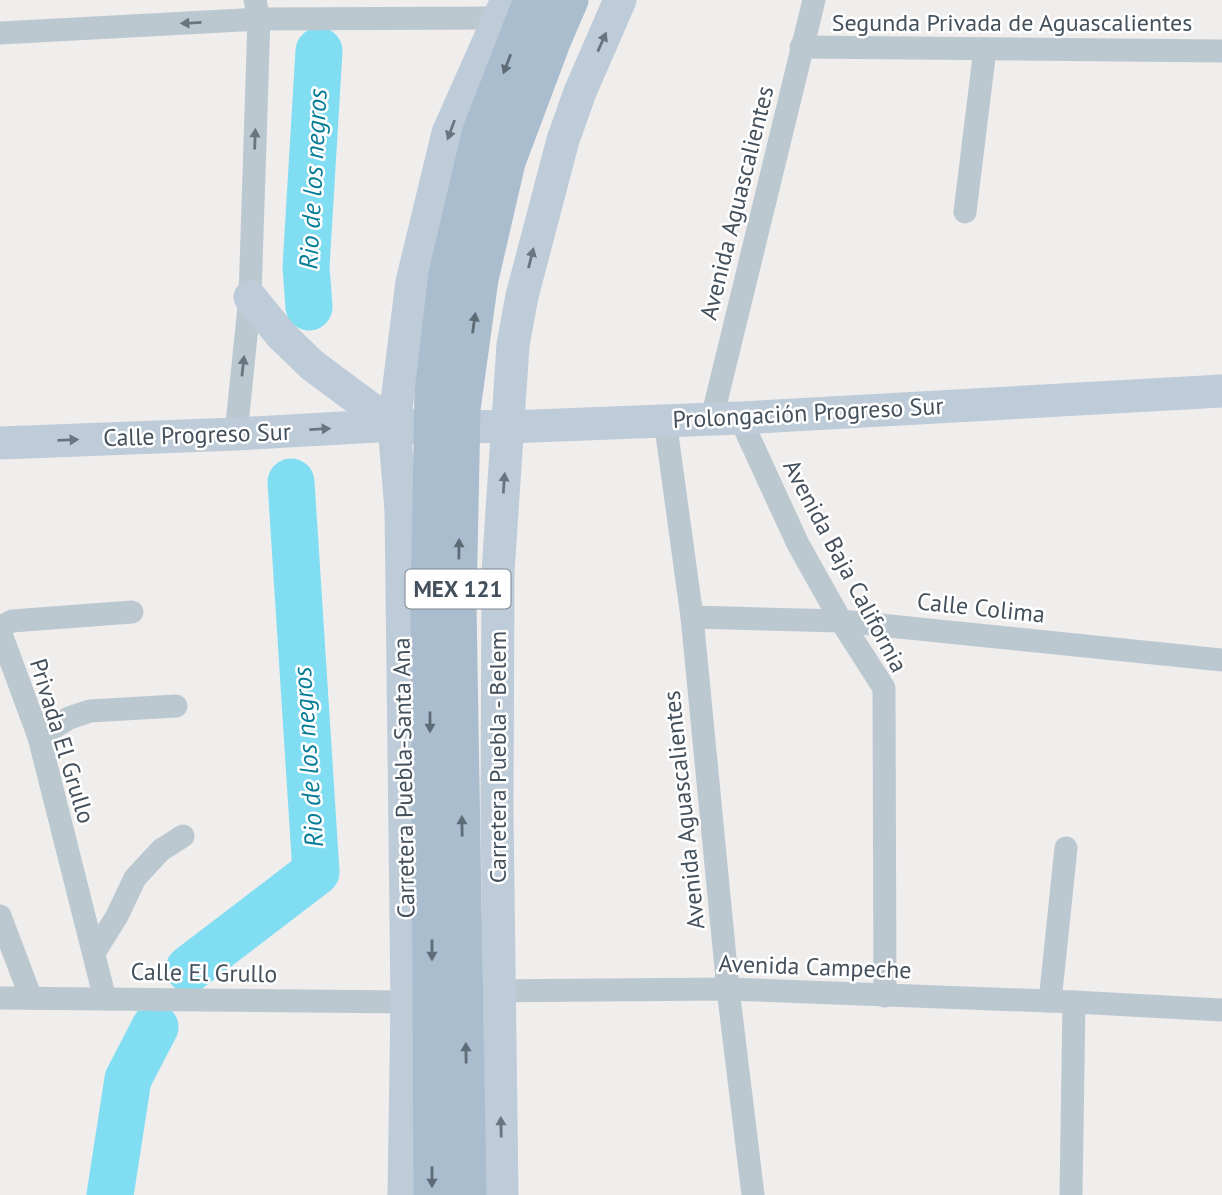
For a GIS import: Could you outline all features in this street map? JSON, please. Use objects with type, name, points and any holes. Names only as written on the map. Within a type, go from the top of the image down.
[{"type":"main road","name":"MEX 121","points":[[432,1195],[429,607],[433,392],[447,274],[480,134],[532,0]]},
{"type":"main road","name":"Carretera Puebla - Belem","points":[[468,1195],[458,606],[462,409],[480,279],[507,162],[570,0]]},
{"type":"street","name":"Carretera Puebla - Belem","points":[[502,1195],[499,989],[500,532],[513,345],[522,296],[550,186],[580,92],[620,0]]},
{"type":"street","name":"Avenida Aguascalientes","points":[[726,418],[801,47],[814,0]]},
{"type":"street","points":[[0,33],[257,10],[502,9],[515,19],[539,30],[564,58],[580,92]]},
{"type":"street","name":"Carretera Puebla-Santa Ana","points":[[404,1195],[407,1002],[401,510],[394,425],[412,282],[448,133],[502,9]]},
{"type":"street","points":[[236,434],[250,297],[257,10]]},
{"type":"street","name":"Segunda Privada de Aguascalientes","points":[[801,47],[1222,51]]},
{"type":"street","points":[[965,212],[985,49]]},
{"type":"street","points":[[250,297],[281,335],[312,365],[394,425],[444,469],[500,532]]},
{"type":"street","points":[[401,510],[411,497],[444,469],[508,427],[406,339]]},
{"type":"street","points":[[394,425],[459,384],[513,345]]},
{"type":"street","name":"Prolongación Progreso Sur","points":[[394,425],[508,427],[1222,391]]},
{"type":"street","name":"Avenida Baja California","points":[[726,418],[783,513],[841,621],[884,688],[885,996]]},
{"type":"street","name":"Avenida Aguascalientes","points":[[666,420],[692,617],[728,989],[752,1195]]},
{"type":"street","name":"Calle Progreso Sur","points":[[0,443],[394,425]]},
{"type":"street","name":"Privada El Grullo","points":[[105,999],[39,737],[1,634],[4,625],[12,621],[132,612]]},
{"type":"street","name":"Calle Colima","points":[[692,617],[841,621],[1222,660]]},
{"type":"street","points":[[403,668],[499,667]]},
{"type":"street","points":[[39,737],[69,718],[90,711],[176,706]]},
{"type":"street","points":[[94,953],[117,916],[135,878],[161,850],[183,835]]},
{"type":"street","points":[[1050,1002],[1066,848]]},
{"type":"street","points":[[0,916],[31,998]]},
{"type":"street","name":"Avenida Campeche","points":[[407,1002],[499,989],[728,989],[1222,1010]]},
{"type":"street","name":"Calle El Grullo","points":[[0,998],[407,1002]]},
{"type":"street","points":[[1072,1195],[1074,1002]]},
{"type":"waterway","name":"Rio de los negros","points":[[309,307],[306,267],[319,51]]},
{"type":"waterway","name":"Rio de los negros","points":[[189,969],[316,872],[291,482]]},
{"type":"waterway","name":"Rio de los negros","points":[[110,1195],[128,1079],[155,1027]]}]
